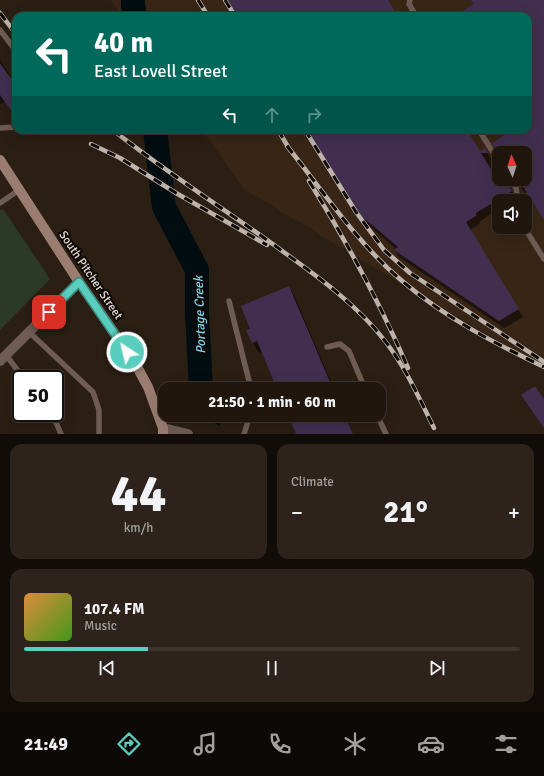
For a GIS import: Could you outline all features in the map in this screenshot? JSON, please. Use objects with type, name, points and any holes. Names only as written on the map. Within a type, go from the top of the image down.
[{"type":"main road","name":"South Pitcher Street","points":[[0,160],[79,282],[135,363],[148,387],[163,431]]},
{"type":"street","points":[[3,358],[79,282]]},
{"type":"street","name":"South Pitcher Street","points":[[163,431],[188,434]]},
{"type":"lane","points":[[410,0],[409,4],[414,12]]},
{"type":"lane","points":[[0,30],[12,46]]},
{"type":"lane","points":[[0,128],[12,127]]},
{"type":"lane","points":[[482,134],[492,151]]},
{"type":"lane","points":[[0,203],[19,190]]},
{"type":"lane","points":[[528,234],[544,259]]},
{"type":"lane","points":[[229,301],[249,382]]},
{"type":"lane","points":[[29,332],[93,392],[99,410],[98,434]]},
{"type":"lane","points":[[327,347],[340,344],[349,351],[362,382]]},
{"type":"lane","points":[[3,358],[15,370]]},
{"type":"lane","points":[[56,422],[61,434]]},
{"type":"lane","points":[[244,434],[248,422]]},
{"type":"lane","points":[[380,422],[386,434]]},
{"type":"shaded area","points":[[111,0],[544,0],[544,369],[244,189],[205,134],[532,134],[532,12],[119,12]]},
{"type":"shaded area","points":[[203,422],[219,422],[221,434]]},
{"type":"green space","points":[[3,209],[50,279],[0,330],[0,210]]},
{"type":"pier","points":[[192,422],[212,422],[221,426],[222,434],[193,434]]},
{"type":"building","points":[[228,0],[388,0],[396,12],[236,12]]},
{"type":"building","points":[[471,0],[544,0],[544,220],[532,201],[532,194],[528,194],[523,186],[532,186],[532,146],[494,146],[492,143],[507,134],[532,134],[532,12],[461,12],[474,4]]},
{"type":"building","points":[[0,63],[12,80],[12,112],[0,95]]},
{"type":"building","points":[[309,134],[469,134],[480,151],[485,148],[488,153],[481,153],[492,171],[492,186],[510,186],[512,191],[507,194],[492,194],[492,203],[476,213],[476,216],[466,222],[519,309],[499,321],[394,250],[398,247],[359,214]]},
{"type":"building","points":[[289,286],[330,382],[274,382],[257,341],[252,343],[246,330],[250,329],[241,306]]},
{"type":"building","points":[[535,386],[544,399],[544,428],[521,395]]},
{"type":"building","points":[[291,422],[347,422],[353,434],[296,434]]},
{"type":"waterway","name":"Portage Creek","points":[[133,0],[134,12]]},
{"type":"waterway","name":"Portage Creek","points":[[155,134],[164,207],[197,270],[197,312],[201,382]]},
{"type":"railway","points":[[198,0],[206,12]]},
{"type":"railway","points":[[225,0],[232,12]]},
{"type":"railway","points":[[0,13],[12,29]]},
{"type":"railway","points":[[118,134],[155,162],[299,263],[363,316],[393,351],[412,383],[434,428]]},
{"type":"railway","points":[[280,134],[290,150]]},
{"type":"railway","points":[[307,134],[356,212],[384,250],[410,273],[544,362]]},
{"type":"railway","points":[[91,144],[120,158],[176,193],[267,245]]},
{"type":"railway","points":[[287,146],[355,233],[401,280],[434,306],[470,328],[544,367]]},
{"type":"railway","points":[[309,181],[362,272],[386,319],[408,368]]},
{"type":"route","points":[[49,312],[79,282],[127,352]]}]
